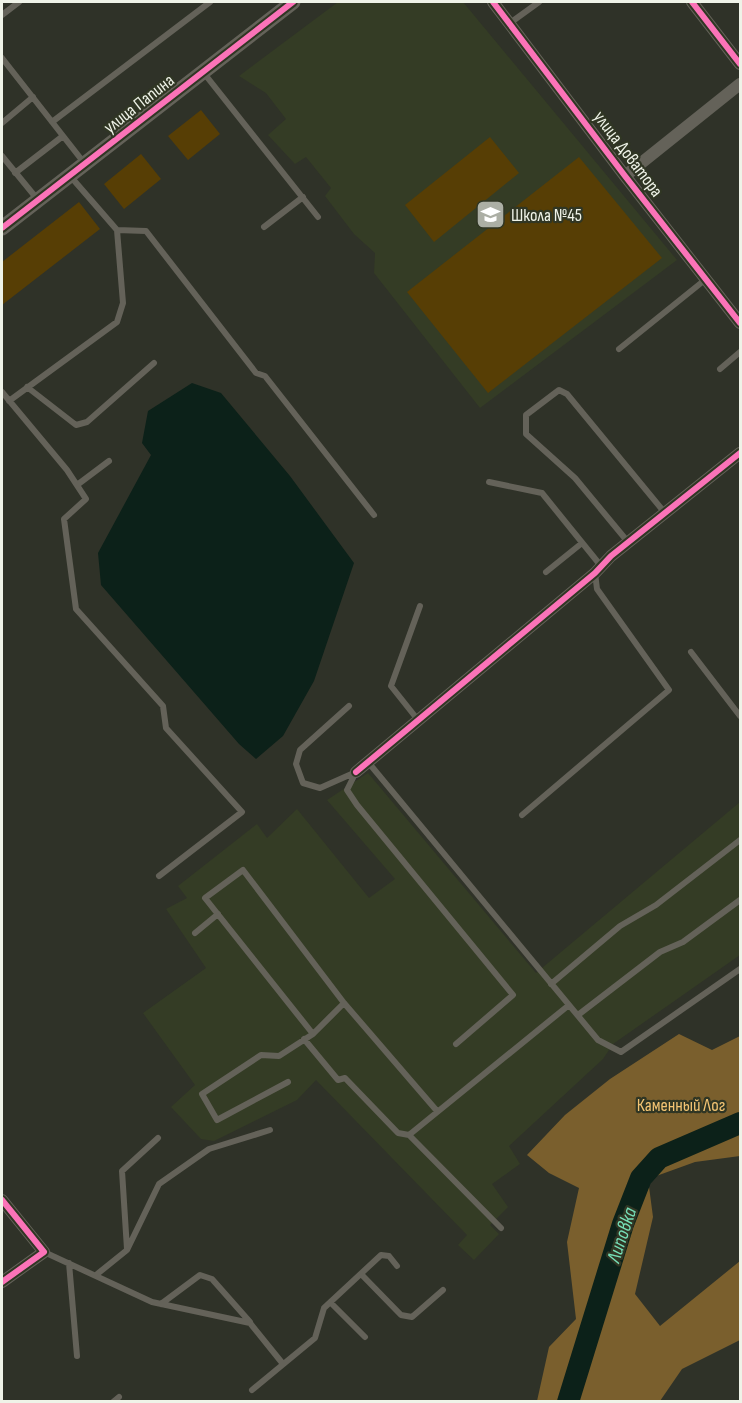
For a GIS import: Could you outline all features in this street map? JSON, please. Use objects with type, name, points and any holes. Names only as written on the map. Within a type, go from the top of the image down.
[{"type":"street","name":"улица Папина","points":[[2,228],[293,2]]},
{"type":"street","name":"улица Доватора","points":[[493,2],[625,176],[741,323]]},
{"type":"street","points":[[692,2],[741,64]]},
{"type":"street","points":[[625,176],[741,84]]},
{"type":"street","points":[[356,772],[598,570],[628,542],[741,453]]},
{"type":"street","points":[[2,1200],[44,1252],[2,1282]]},
{"type":"lane","points":[[2,15],[19,2]]},
{"type":"lane","points":[[52,122],[210,2]]},
{"type":"lane","points":[[510,23],[539,2]]},
{"type":"lane","points":[[2,59],[85,164]]},
{"type":"lane","points":[[203,72],[318,217]]},
{"type":"lane","points":[[2,123],[33,97]]},
{"type":"lane","points":[[15,173],[63,136]]},
{"type":"lane","points":[[2,156],[38,201]]},
{"type":"lane","points":[[9,401],[117,322],[123,303],[117,230],[70,177]]},
{"type":"lane","points":[[264,227],[303,197]]},
{"type":"lane","points":[[117,230],[146,231],[256,373],[265,376],[374,515]]},
{"type":"lane","points":[[619,349],[706,279]]},
{"type":"lane","points":[[720,369],[741,352]]},
{"type":"lane","points":[[27,387],[76,425],[87,422],[154,363]]},
{"type":"lane","points":[[628,542],[575,478],[526,434],[526,415],[559,390],[567,394],[665,513]]},
{"type":"lane","points":[[2,392],[86,499],[64,519],[76,609],[163,706],[165,728],[242,812],[159,876]]},
{"type":"lane","points":[[77,485],[109,461]]},
{"type":"lane","points":[[489,482],[542,493],[582,543],[598,570],[597,589],[669,690],[522,814]]},
{"type":"lane","points":[[546,572],[582,543]]},
{"type":"lane","points":[[418,720],[391,686],[420,606]]},
{"type":"lane","points":[[691,652],[741,716]]},
{"type":"lane","points":[[349,706],[300,750],[296,764],[303,783],[320,788],[356,772]]},
{"type":"lane","points":[[368,762],[598,1040],[621,1052],[741,969]]},
{"type":"lane","points":[[356,772],[347,790],[357,805],[513,995],[456,1044]]},
{"type":"lane","points":[[551,984],[620,926],[656,905],[741,840]]},
{"type":"lane","points":[[313,1034],[205,898],[243,870],[345,1003],[437,1112]]},
{"type":"lane","points":[[578,1016],[660,952],[683,942],[741,900]]},
{"type":"lane","points":[[195,933],[218,914]]},
{"type":"lane","points":[[288,1082],[217,1120],[202,1094],[261,1055],[279,1056],[313,1034],[345,1003]]},
{"type":"lane","points":[[409,1135],[569,1005]]},
{"type":"lane","points":[[304,1039],[338,1080],[345,1078],[398,1133],[409,1135],[501,1227]]},
{"type":"lane","points":[[96,1275],[127,1250],[159,1184],[209,1149],[270,1130]]},
{"type":"lane","points":[[127,1250],[122,1171],[158,1138]]},
{"type":"lane","points":[[44,1252],[161,1304],[250,1323]]},
{"type":"lane","points":[[252,1390],[315,1338],[324,1308],[381,1255],[389,1256],[398,1266]]},
{"type":"lane","points":[[69,1263],[77,1356]]},
{"type":"lane","points":[[361,1274],[401,1315],[412,1317],[442,1290]]},
{"type":"lane","points":[[161,1304],[200,1275],[212,1279],[283,1364]]},
{"type":"lane","points":[[331,1303],[365,1337]]},
{"type":"lane","points":[[113,1401],[119,1397]]},
{"type":"shaded area","name":"Школа №45","points":[[338,2],[463,2],[677,260],[480,408],[374,273],[375,253],[354,234],[325,196],[331,188],[306,157],[295,164],[268,135],[286,119],[266,93],[239,76]]},
{"type":"shaded area","points":[[201,110],[220,134],[188,160],[168,136]]},
{"type":"shaded area","points":[[490,137],[519,173],[434,242],[405,205]]},
{"type":"shaded area","points":[[141,154],[161,179],[124,209],[104,184]]},
{"type":"shaded area","points":[[579,157],[662,258],[488,393],[407,292]]},
{"type":"shaded area","points":[[79,202],[100,229],[2,305],[2,262]]},
{"type":"shaded area","points":[[192,383],[221,393],[290,476],[354,563],[314,681],[283,736],[256,759],[239,744],[101,585],[98,553],[151,455],[142,443],[148,411]]},
{"type":"shaded area","points":[[368,773],[536,973],[740,802],[740,955],[613,1044],[603,1059],[509,1146],[520,1164],[492,1184],[508,1207],[490,1225],[499,1234],[474,1260],[458,1245],[467,1235],[316,1080],[297,1100],[214,1141],[201,1139],[171,1107],[195,1085],[143,1013],[206,968],[166,909],[187,898],[178,886],[257,824],[267,838],[297,809],[369,898],[395,879],[327,800]]},
{"type":"green space","name":"Каменный Лог","points":[[679,1034],[712,1050],[740,1036],[740,1156],[695,1162],[648,1179],[653,1217],[635,1294],[660,1326],[740,1261],[740,1340],[682,1369],[660,1401],[537,1401],[549,1347],[576,1319],[567,1242],[579,1188],[549,1173],[527,1155],[565,1115],[610,1079]]},
{"type":"waterway","name":"Липовка","points":[[568,1402],[623,1224],[641,1178],[659,1158],[740,1123]]},
{"type":"cycle path","points":[[2,228],[293,2]]},
{"type":"cycle path","points":[[493,2],[740,323]]},
{"type":"cycle path","points":[[692,2],[740,64]]},
{"type":"cycle path","points":[[356,772],[595,573],[611,556],[740,453]]},
{"type":"cycle path","points":[[2,1200],[44,1252],[2,1282]]},
{"type":"place","name":"Школа №45","points":[[490,215]]}]
